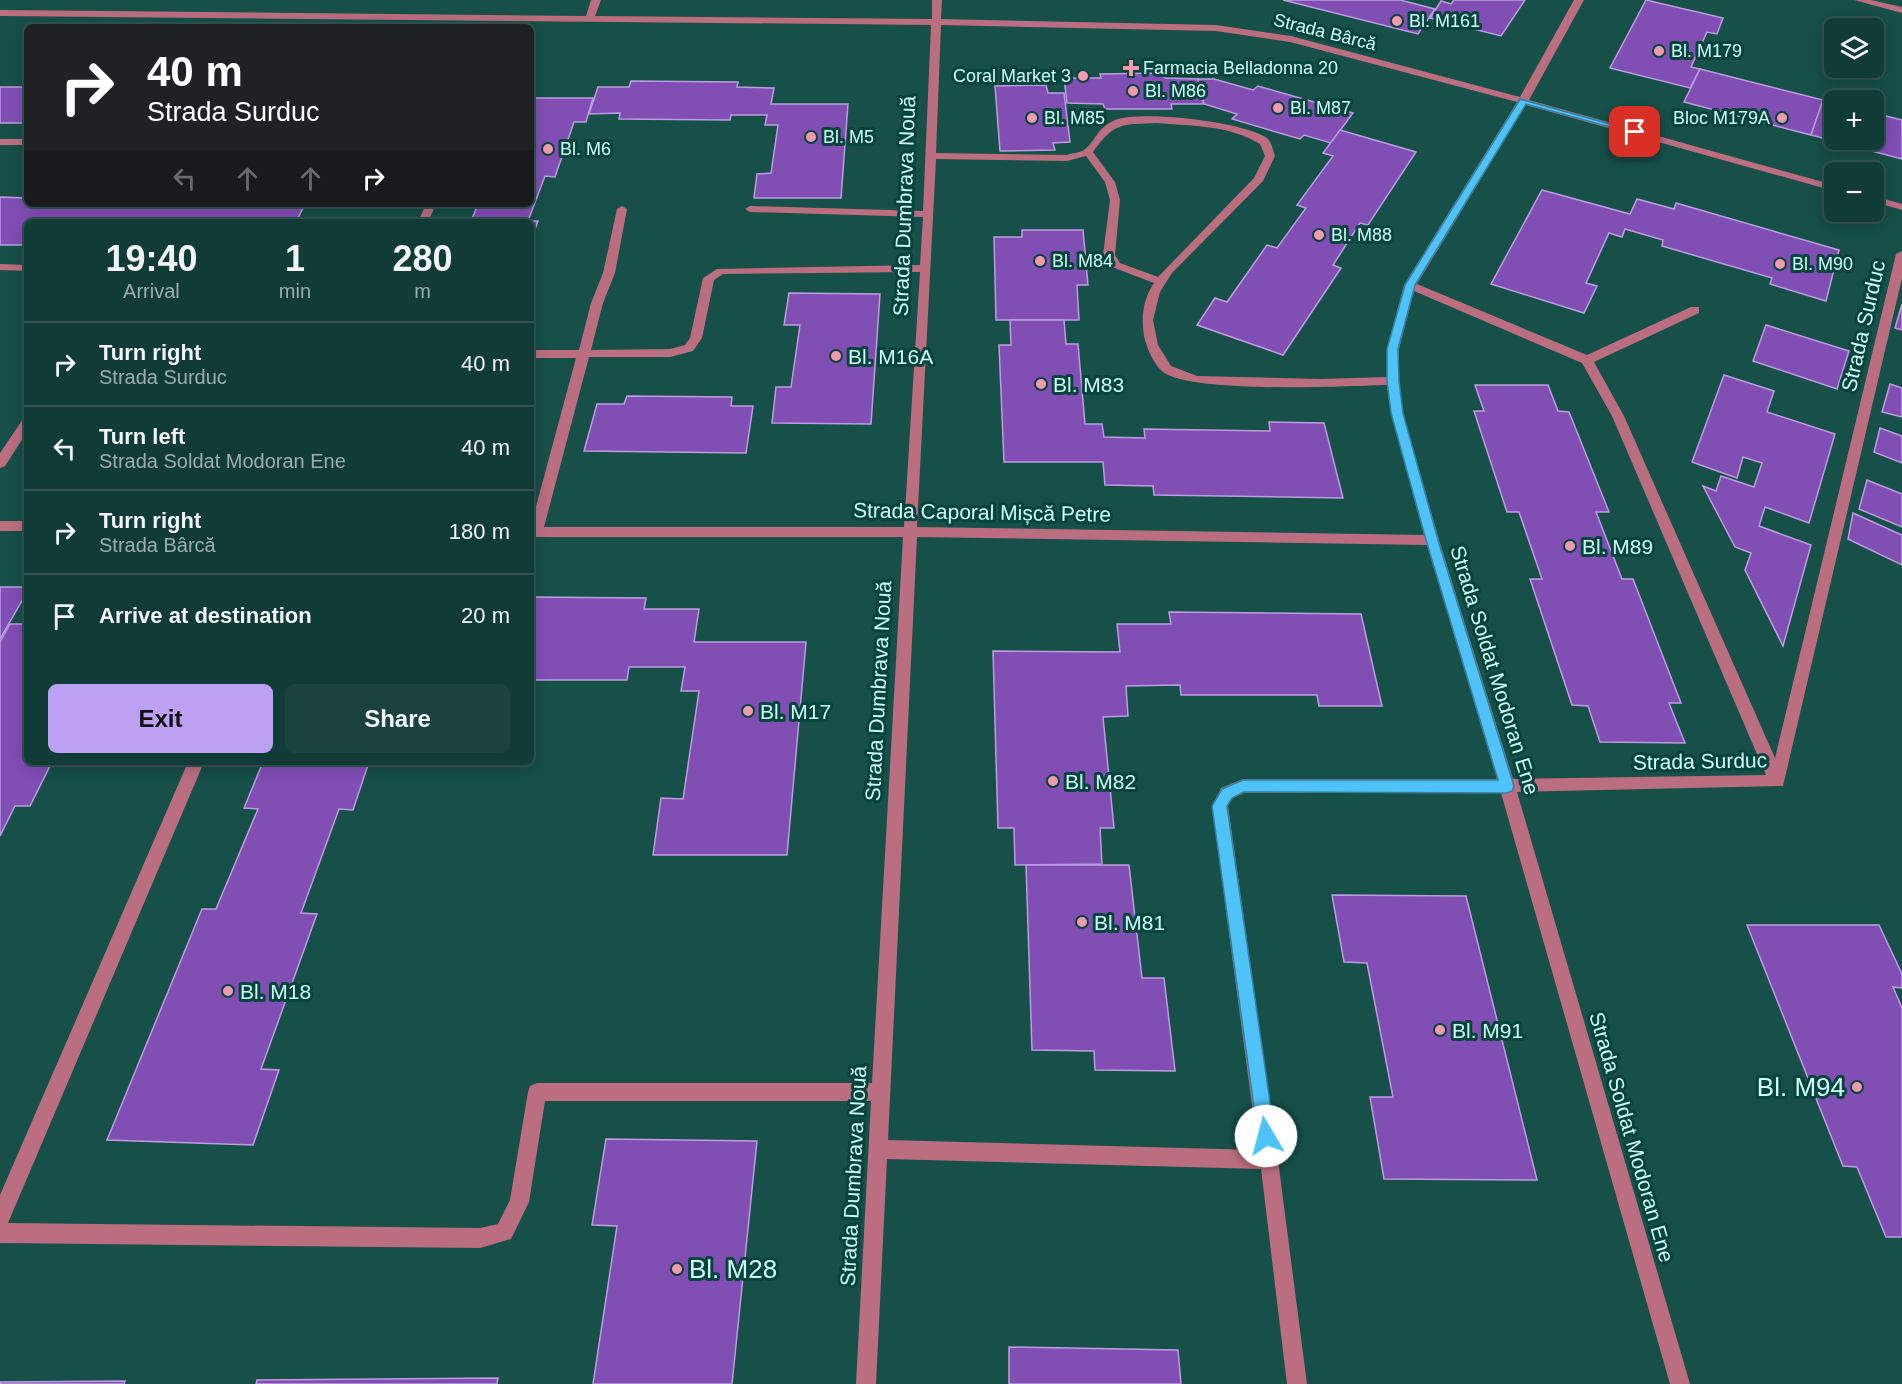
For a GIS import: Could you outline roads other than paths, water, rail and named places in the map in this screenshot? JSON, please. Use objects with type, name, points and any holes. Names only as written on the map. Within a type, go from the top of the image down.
[{"type":"street","points":[[96,15],[108,0]]},
{"type":"street","points":[[589,19],[596,0]]},
{"type":"street","name":"Strada Dumbrava Nouă","points":[[866,1384],[910,532],[929,214],[929,156],[937,0]]},
{"type":"street","name":"Strada Soldat Modoran Ene","points":[[1580,0],[1523,100],[1410,285],[1393,349],[1393,381],[1397,413],[1432,540],[1507,786],[1680,1384]]},
{"type":"street","points":[[1859,0],[1902,10]]},
{"type":"street","name":"Strada Bârcă","points":[[0,13],[204,15],[513,23],[589,19],[936,22],[1174,26],[1256,33],[1291,39],[1523,100],[1824,185]]},
{"type":"street","points":[[198,24],[204,15]]},
{"type":"street","points":[[929,156],[1067,158],[1088,152],[1101,132],[1118,122],[1216,125],[1248,132],[1265,142],[1270,156],[1259,178],[1168,271],[1154,292],[1147,320],[1152,345],[1167,369],[1196,380],[1321,383],[1393,381]]},
{"type":"street","points":[[0,142],[24,142]]},
{"type":"street","points":[[1088,152],[1110,182],[1115,200],[1109,255],[1116,266],[1161,282]]},
{"type":"street","points":[[1884,202],[1902,207]]},
{"type":"street","points":[[534,528],[597,303],[609,273],[622,208]]},
{"type":"street","points":[[750,209],[929,214]]},
{"type":"street","name":"Strada Surduc","points":[[1269,1160],[1220,806],[1227,793],[1243,786],[1507,786],[1777,781],[1902,254]]},
{"type":"street","points":[[0,267],[24,268]]},
{"type":"street","points":[[534,354],[670,354],[689,348],[696,338],[709,278],[721,272],[926,268]]},
{"type":"street","points":[[1410,285],[1587,360],[1618,416],[1777,781]]},
{"type":"street","points":[[1587,360],[1695,310]]},
{"type":"street","points":[[0,463],[24,427]]},
{"type":"street","points":[[0,526],[24,526]]},
{"type":"street","name":"Strada Caporal Mișcă Petre","points":[[534,532],[910,532],[1432,540]]},
{"type":"street","points":[[0,1218],[195,765]]},
{"type":"street","points":[[0,1233],[312,1234],[480,1238],[504,1232],[519,1202],[537,1092],[882,1092]]},
{"type":"street","points":[[879,1149],[1269,1160],[1297,1384]]},
{"type":"place","name":"Bl. M161","points":[[1397,21]]},
{"type":"place","name":"Bl. M179","points":[[1659,51]]},
{"type":"place","name":"Farmacia Belladonna 20","points":[[1131,68]]},
{"type":"place","name":"Coral Market 3","points":[[1083,76]]},
{"type":"place","name":"Bl. M86","points":[[1133,91]]},
{"type":"place","name":"Bl. M87","points":[[1278,108]]},
{"type":"place","name":"Bl. M85","points":[[1032,118]]},
{"type":"place","name":"Bloc M179A","points":[[1782,118]]},
{"type":"place","name":"Bl. M5","points":[[811,137]]},
{"type":"place","name":"Bl. M6","points":[[548,149]]},
{"type":"place","name":"Bl. M88","points":[[1319,235]]},
{"type":"place","name":"Bl. M84","points":[[1040,261]]},
{"type":"place","name":"Bl. M90","points":[[1780,264]]},
{"type":"place","name":"Bl. M16A","points":[[836,356]]},
{"type":"place","name":"Bl. M83","points":[[1041,384]]},
{"type":"place","name":"Bl. M89","points":[[1570,546]]},
{"type":"place","name":"Bl. M17","points":[[748,711]]},
{"type":"place","name":"Bl. M82","points":[[1053,781]]},
{"type":"place","name":"Bl. M81","points":[[1082,922]]},
{"type":"place","name":"Bl. M18","points":[[228,991]]},
{"type":"place","name":"Bl. M91","points":[[1440,1030]]},
{"type":"place","name":"Bl. M94","points":[[1857,1087]]},
{"type":"place","name":"Bl. M28","points":[[677,1269]]}]
